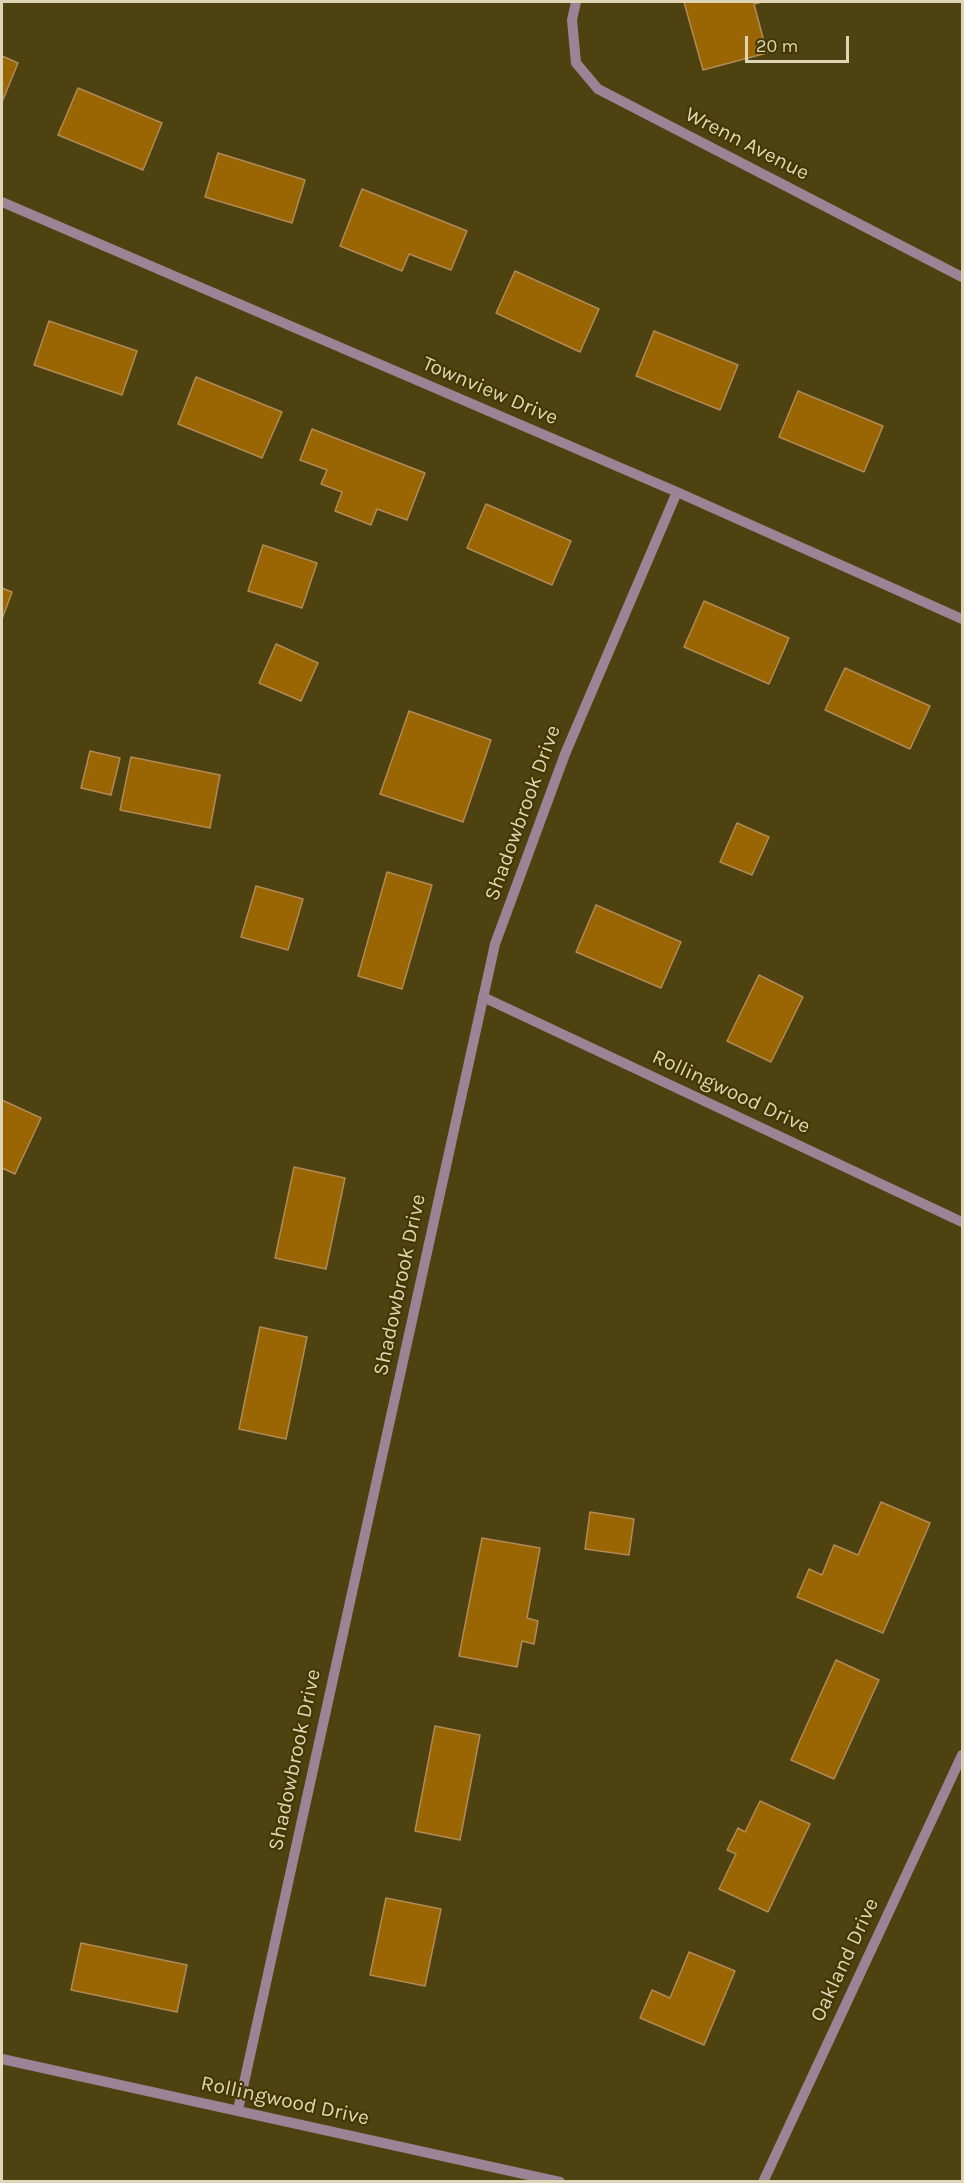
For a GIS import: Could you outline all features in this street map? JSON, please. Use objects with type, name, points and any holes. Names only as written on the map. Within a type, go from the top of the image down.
[{"type":"street","name":"Wrenn Avenue","points":[[576,2],[572,20],[576,63],[598,89],[963,277]]},
{"type":"street","name":"Townview Drive","points":[[2,202],[676,492],[963,619]]},
{"type":"street","name":"Shadowbrook Drive","points":[[238,2110],[495,944],[565,754],[676,492]]},
{"type":"street","name":"Rollingwood Drive","points":[[483,997],[963,1222]]},
{"type":"street","name":"Oakland Drive","points":[[763,2181],[963,1755]]},
{"type":"street","name":"Rollingwood Drive","points":[[2,2059],[560,2181]]},
{"type":"building","points":[[684,2],[762,2],[754,4],[767,53],[703,70]]},
{"type":"building","points":[[2,56],[18,63],[2,102]]},
{"type":"building","points":[[78,88],[162,123],[143,170],[58,135]]},
{"type":"building","points":[[218,153],[305,180],[292,223],[205,197]]},
{"type":"building","points":[[362,189],[467,231],[451,270],[409,254],[402,271],[340,246]]},
{"type":"building","points":[[515,271],[599,309],[580,352],[496,313]]},
{"type":"building","points":[[49,321],[137,351],[122,395],[34,365]]},
{"type":"building","points":[[654,331],[738,365],[720,410],[636,376]]},
{"type":"building","points":[[196,377],[282,412],[262,458],[178,424]]},
{"type":"building","points":[[798,391],[883,426],[864,472],[779,437]]},
{"type":"building","points":[[312,429],[425,473],[407,520],[377,509],[371,525],[335,511],[342,492],[321,484],[327,470],[300,460]]},
{"type":"building","points":[[486,504],[571,541],[552,585],[467,548]]},
{"type":"building","points":[[263,545],[317,563],[302,608],[248,591]]},
{"type":"building","points":[[2,588],[12,592],[2,619]]},
{"type":"building","points":[[704,601],[789,638],[769,684],[684,647]]},
{"type":"building","points":[[276,644],[318,663],[301,701],[259,683]]},
{"type":"building","points":[[845,668],[930,706],[910,749],[825,710]]},
{"type":"building","points":[[409,711],[491,740],[463,822],[380,794]]},
{"type":"building","points":[[90,751],[120,758],[111,795],[81,788]]},
{"type":"building","points":[[131,757],[220,775],[210,828],[120,810]]},
{"type":"building","points":[[737,823],[769,837],[752,875],[720,862]]},
{"type":"building","points":[[387,872],[432,885],[402,989],[358,976]]},
{"type":"building","points":[[256,886],[303,899],[288,950],[241,937]]},
{"type":"building","points":[[596,905],[681,942],[661,988],[576,952]]},
{"type":"building","points":[[759,975],[803,997],[771,1062],[727,1041]]},
{"type":"building","points":[[2,1100],[41,1118],[15,1174],[2,1168]]},
{"type":"building","points":[[294,1167],[345,1178],[326,1269],[275,1258]]},
{"type":"building","points":[[260,1327],[307,1337],[286,1439],[239,1429]]},
{"type":"building","points":[[881,1502],[930,1523],[883,1633],[797,1597],[809,1569],[822,1575],[834,1545],[858,1555]]},
{"type":"building","points":[[590,1512],[634,1519],[629,1555],[585,1549]]},
{"type":"building","points":[[482,1538],[540,1548],[527,1618],[538,1621],[534,1644],[522,1641],[517,1667],[459,1656]]},
{"type":"building","points":[[836,1660],[879,1680],[834,1779],[791,1760]]},
{"type":"building","points":[[435,1726],[480,1735],[460,1840],[415,1831]]},
{"type":"building","points":[[760,1801],[810,1824],[768,1912],[719,1889],[736,1854],[727,1850],[738,1828],[745,1832]]},
{"type":"building","points":[[386,1898],[441,1909],[425,1986],[370,1975]]},
{"type":"building","points":[[81,1943],[187,1965],[177,2012],[71,1990]]},
{"type":"building","points":[[689,1952],[735,1971],[704,2045],[640,2018],[652,1990],[670,1998]]}]
